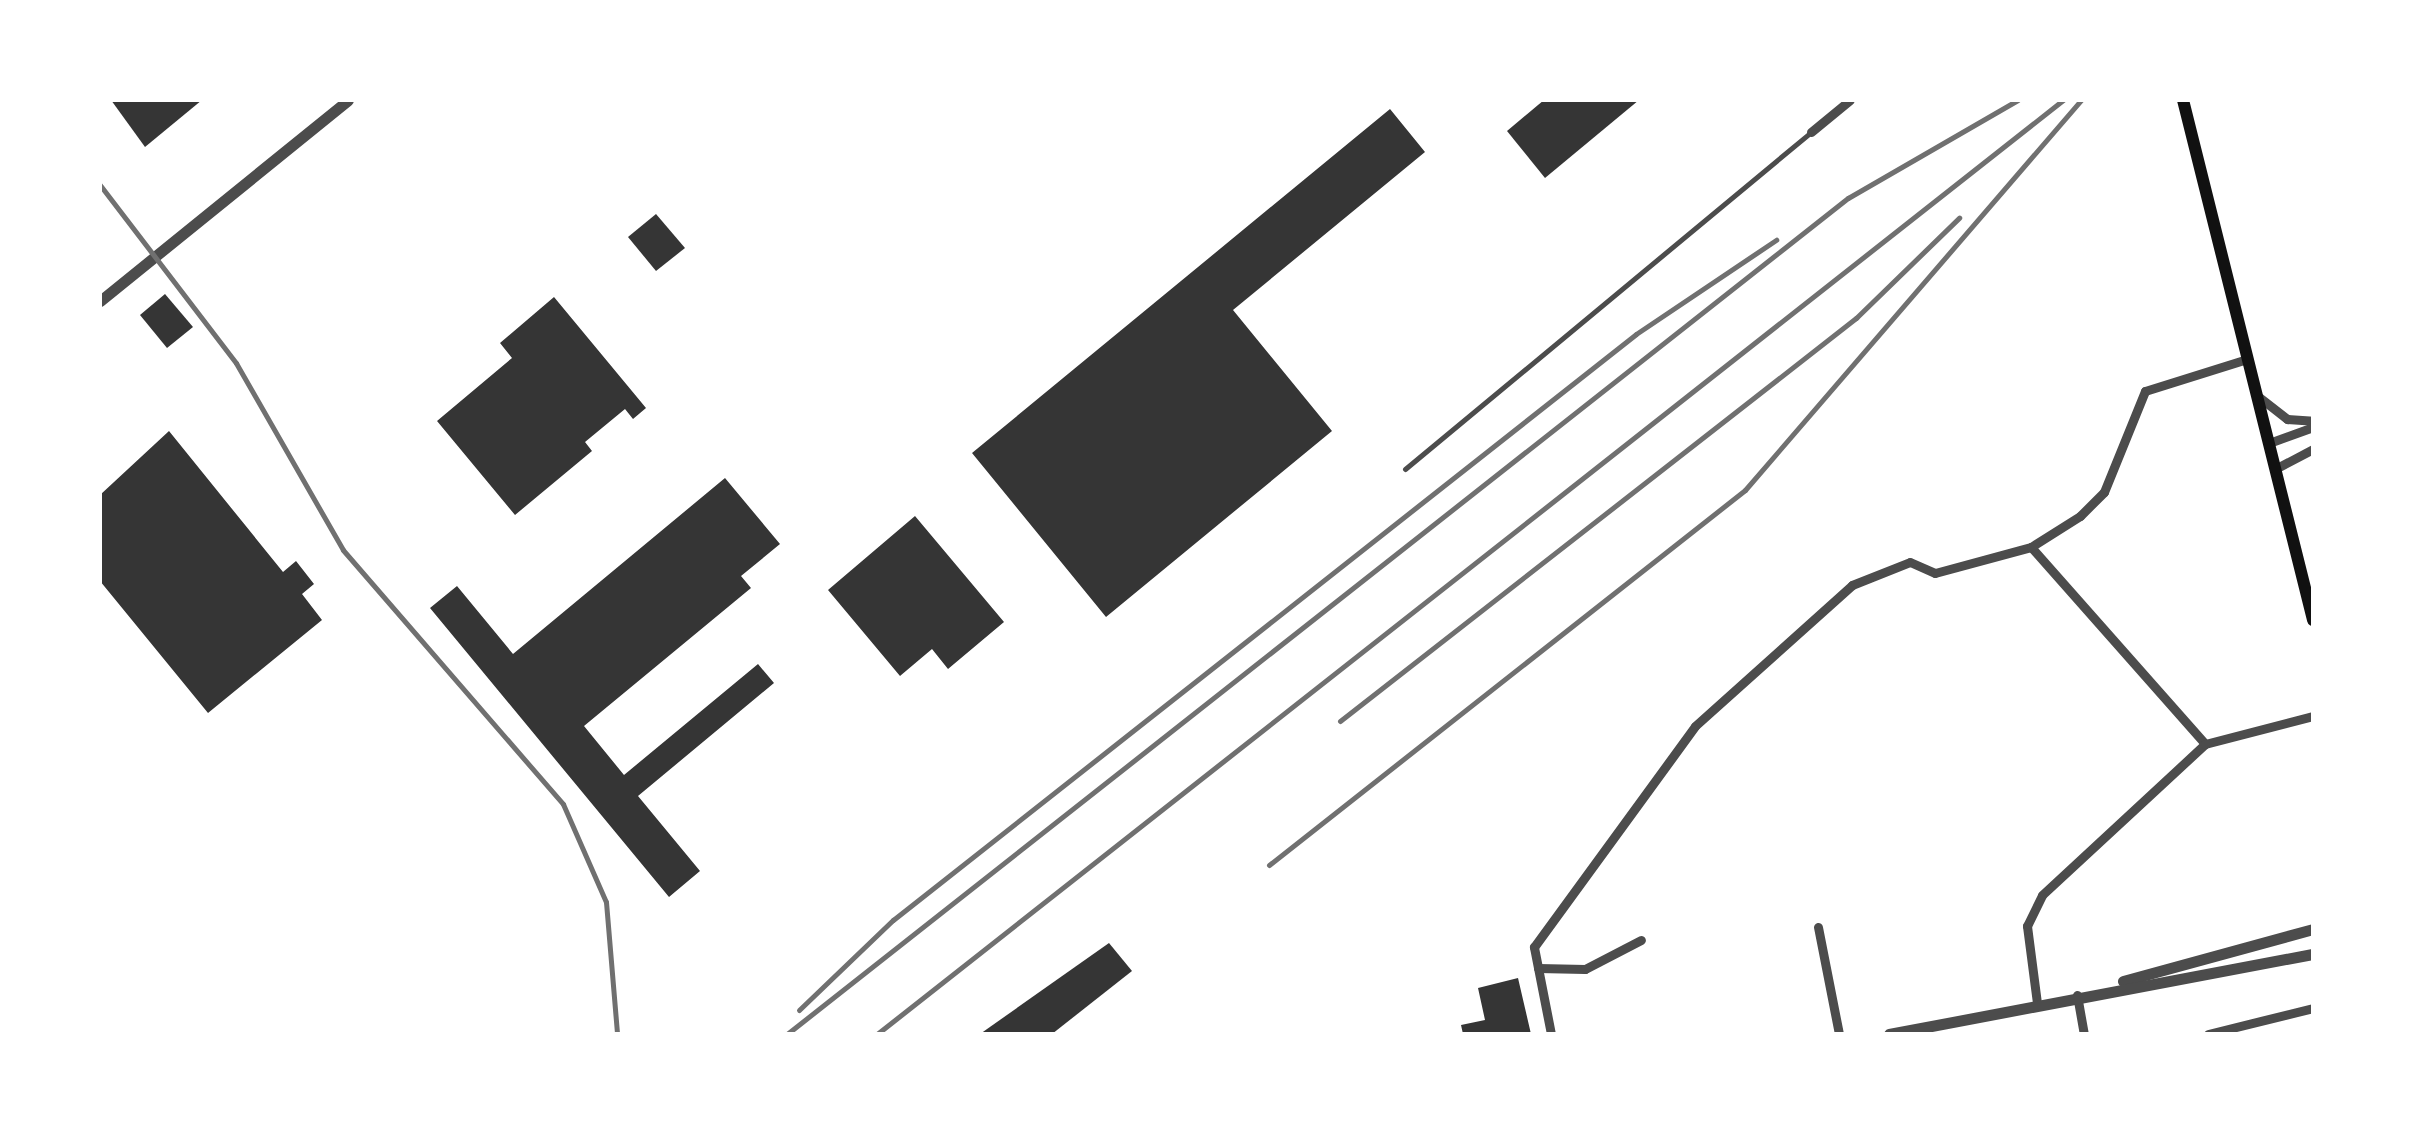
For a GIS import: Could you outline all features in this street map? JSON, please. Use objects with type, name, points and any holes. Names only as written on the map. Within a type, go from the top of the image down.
[{"type":"main road","points":[[2182,100],[2313,620]]},
{"type":"street","points":[[100,301],[348,100]]},
{"type":"street","points":[[1812,132],[1850,100]]},
{"type":"street","points":[[1551,1034],[1534,947],[1694,726],[1771,665],[1830,600],[1884,568],[1910,562],[1935,574],[2031,547],[2104,492],[2145,391],[2247,359]]},
{"type":"street","points":[[2256,395],[2280,416],[2313,424]]},
{"type":"street","points":[[2269,443],[2313,424]]},
{"type":"street","points":[[2275,469],[2313,449]]},
{"type":"street","points":[[2031,547],[2205,744]]},
{"type":"street","points":[[2037,1004],[2031,910],[2205,744],[2313,716]]},
{"type":"street","points":[[1818,928],[1839,1034]]},
{"type":"street","points":[[2082,994],[2313,929]]},
{"type":"street","points":[[1538,968],[1585,969],[1640,940]]},
{"type":"street","points":[[1888,1034],[2082,994],[2313,954]]},
{"type":"street","points":[[2082,994],[2084,1034]]},
{"type":"street","points":[[2208,1034],[2313,1008]]},
{"type":"lane","points":[[1405,469],[1812,132]]},
{"type":"building","points":[[111,100],[202,100],[145,147]]},
{"type":"building","points":[[1544,100],[1639,100],[1545,178],[1507,131]]},
{"type":"building","points":[[1390,109],[1425,152],[1233,310],[1332,431],[1106,617],[972,453]]},
{"type":"building","points":[[656,214],[685,248],[656,271],[628,237]]},
{"type":"building","points":[[165,294],[193,327],[167,348],[140,315]]},
{"type":"building","points":[[554,297],[646,408],[633,419],[625,409],[585,442],[592,451],[515,515],[437,421],[512,358],[500,343]]},
{"type":"building","points":[[169,431],[283,572],[296,561],[314,584],[302,594],[322,620],[208,713],[100,581],[100,495]]},
{"type":"building","points":[[725,478],[780,544],[741,576],[751,588],[584,726],[624,775],[758,664],[774,683],[638,796],[700,871],[669,897],[430,608],[457,586],[513,654]]},
{"type":"building","points":[[915,516],[1004,622],[948,669],[932,649],[900,676],[828,590]]},
{"type":"building","points":[[1109,943],[1132,971],[1052,1034],[980,1034]]},
{"type":"building","points":[[1518,978],[1531,1034],[1463,1034],[1461,1025],[1485,1020],[1478,988]]},
{"type":"railway","points":[[787,1034],[1848,198],[2018,100]]},
{"type":"railway","points":[[877,1034],[2063,100]]},
{"type":"railway","points":[[1269,865],[1745,490],[2081,100]]},
{"type":"railway","points":[[100,185],[236,363],[343,550],[563,804],[606,902],[617,1034]]},
{"type":"railway","points":[[1340,721],[1856,318],[1959,218]]},
{"type":"railway","points":[[799,1010],[893,920],[1636,334],[1776,240]]}]
